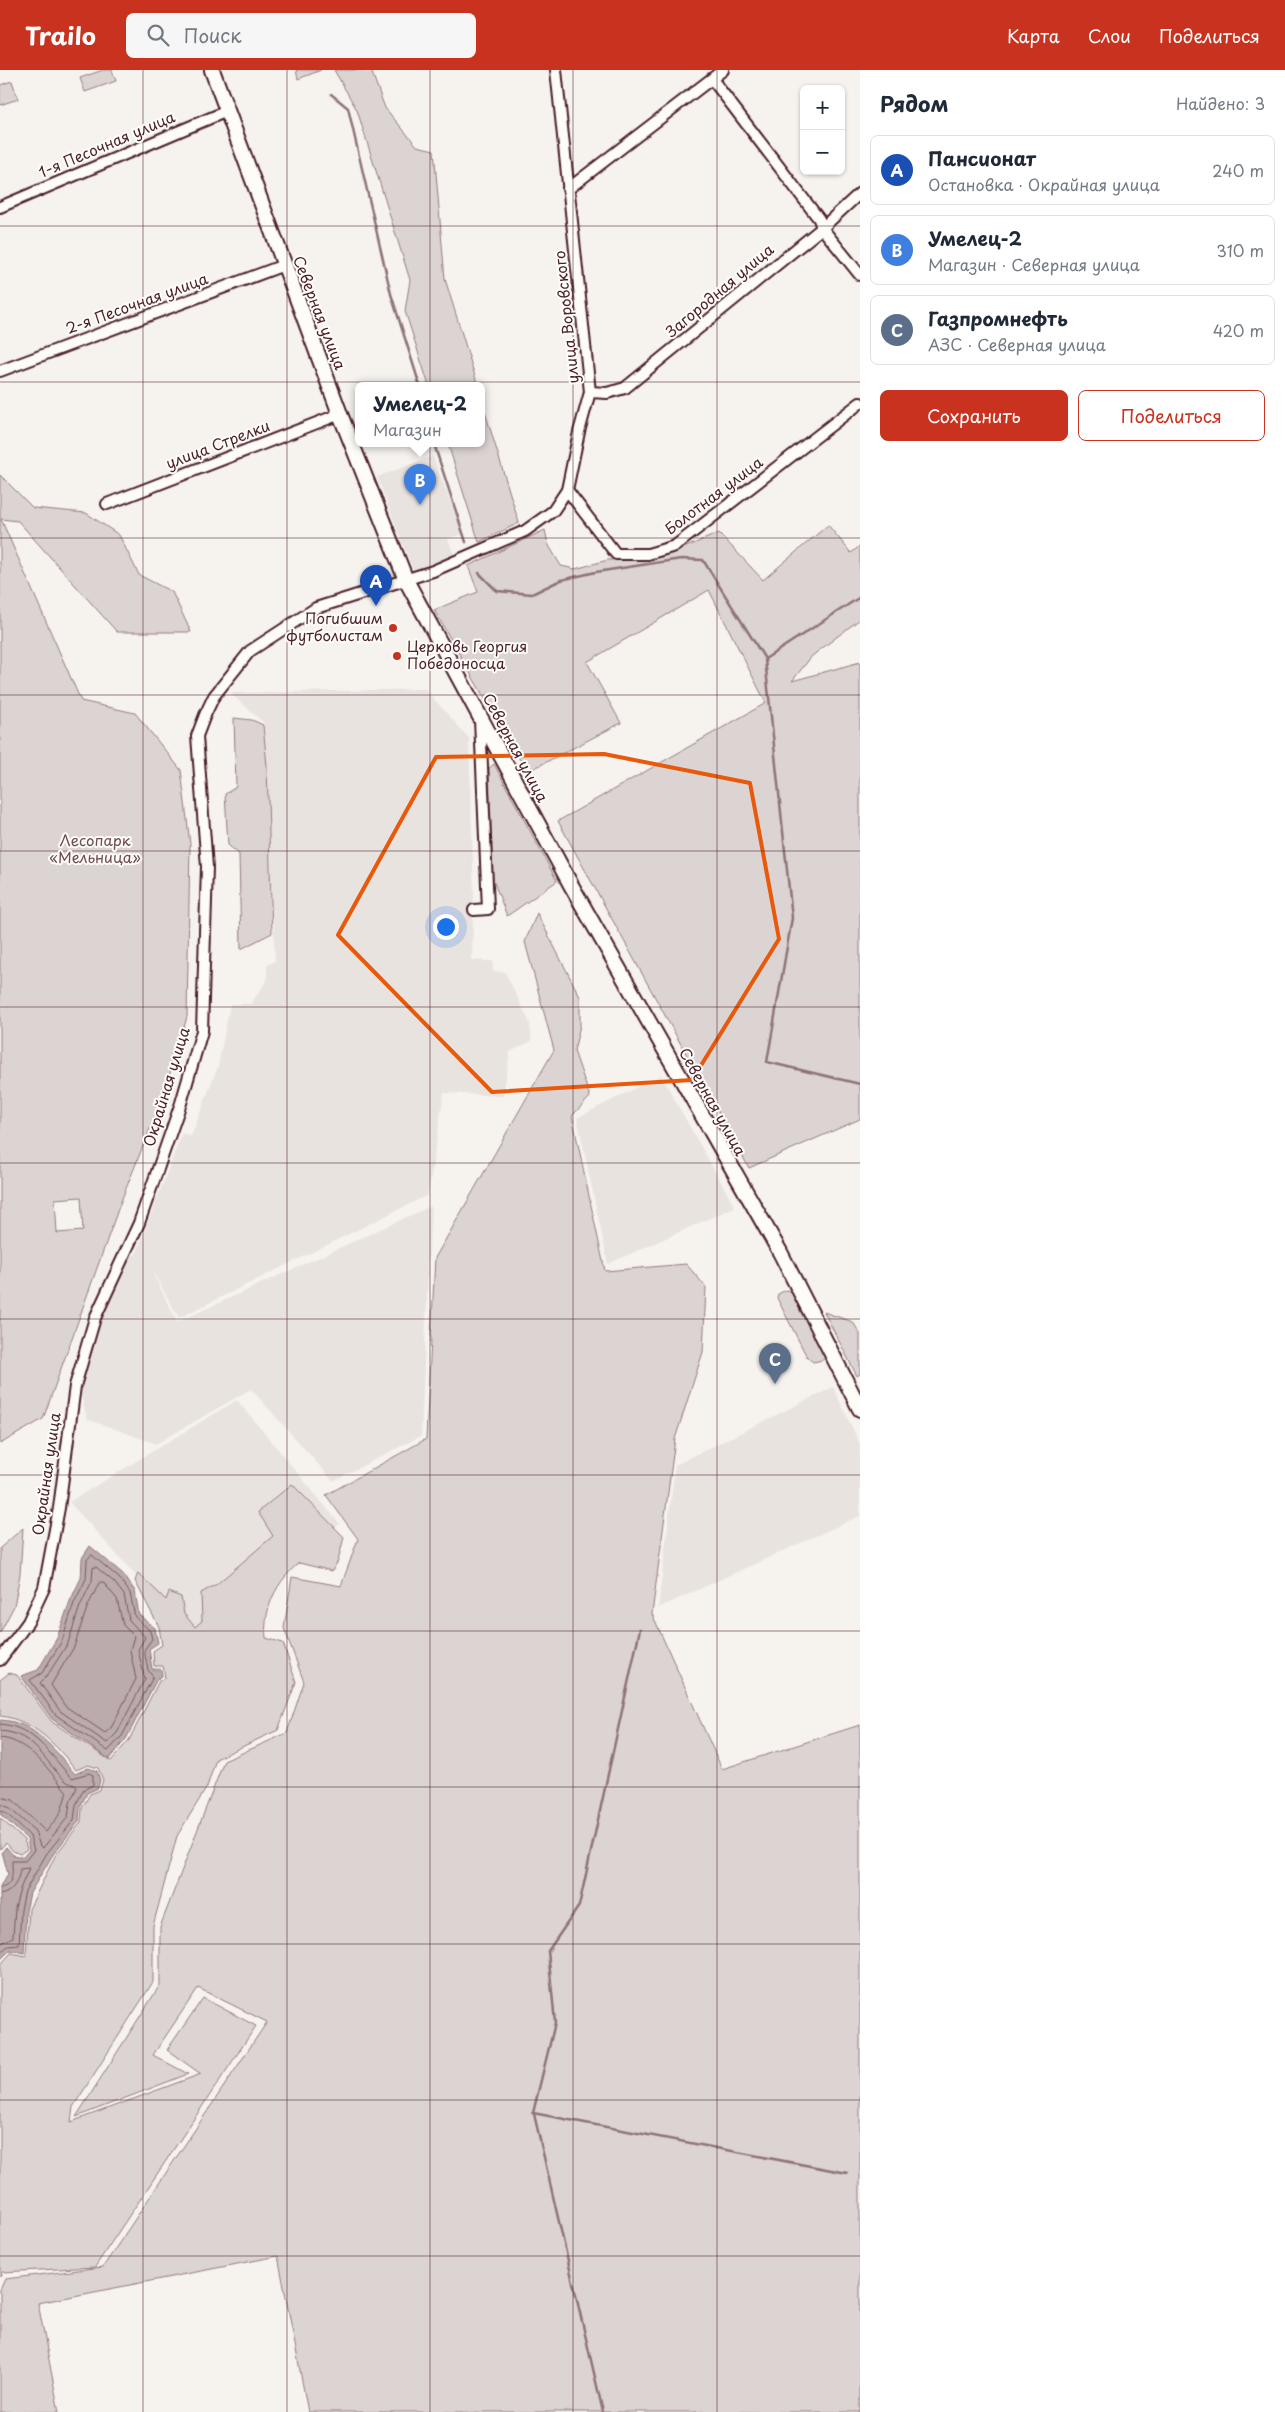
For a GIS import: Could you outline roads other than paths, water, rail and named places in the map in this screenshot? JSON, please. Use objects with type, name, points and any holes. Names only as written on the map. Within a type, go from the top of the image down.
[{"type":"main road","name":"Северная улица","points":[[212,70],[340,414],[406,580],[576,894],[780,1252],[860,1408]]},
{"type":"street","name":"улица Воровского","points":[[406,580],[524,531],[553,511],[567,490],[579,432],[590,392],[556,70]]},
{"type":"street","points":[[568,189],[723,70]]},
{"type":"street","points":[[712,79],[819,220],[822,228],[860,275]]},
{"type":"street","name":"1-я Песочная улица","points":[[0,207],[227,111]]},
{"type":"street","name":"Загородная улица","points":[[590,392],[607,393],[625,388],[822,228],[860,193]]},
{"type":"street","name":"2-я Песочная улица","points":[[0,371],[284,265]]},
{"type":"street","name":"Болотная улица","points":[[567,490],[616,554],[648,554],[674,546],[860,403]]},
{"type":"street","name":"улица Стрелки","points":[[107,504],[340,414]]},
{"type":"street","name":"Окрайная улица","points":[[0,1660],[28,1622],[44,1588],[60,1508],[75,1386],[95,1318],[139,1223],[180,1103],[202,1031],[208,867],[197,736],[214,696],[244,658],[258,645],[316,608],[406,580]]},
{"type":"street","points":[[474,910],[488,909],[480,716]]},
{"type":"water","points":[[90,1546],[123,1574],[135,1591],[139,1615],[155,1628],[158,1643],[149,1649],[152,1669],[161,1669],[162,1676],[157,1679],[126,1739],[109,1759],[52,1719],[21,1676],[38,1670],[57,1638],[70,1601],[81,1578],[82,1558]]},
{"type":"water","points":[[0,1720],[23,1725],[43,1738],[75,1774],[88,1768],[97,1771],[100,1780],[98,1788],[87,1793],[80,1807],[79,1821],[52,1856],[30,1893],[26,1911],[24,1953],[10,1950],[0,1960],[0,1886],[8,1874],[2,1852],[6,1847],[13,1855],[23,1857],[29,1850],[27,1839],[0,1814]]},
{"type":"waterway","points":[[331,94],[348,108],[391,294],[419,382]]},
{"type":"waterway","points":[[435,447],[466,542]]},
{"type":"waterway","points":[[479,573],[497,591],[532,594],[561,580],[596,572],[681,559],[703,560],[765,659],[860,597]]},
{"type":"waterway","points":[[765,659],[792,918],[767,1062],[860,1084]]},
{"type":"waterway","points":[[640,1629],[579,1906],[548,1951],[555,2023],[533,2113],[847,2173]]},
{"type":"waterway","points":[[534,2114],[603,2412]]},
{"type":"place","name":"Умелец-2","points":[[420,505]]},
{"type":"place","name":"Пансионат","points":[[376,606]]},
{"type":"place","name":"Погибшим футболистам","points":[[393,628]]},
{"type":"place","name":"Церковь Георгия Победоносца","points":[[397,656]]},
{"type":"place","name":"Газпромнефть","points":[[775,1384]]},
{"type":"park label","name":"Лесопарк «Мельница»","points":[[95,850]]}]
